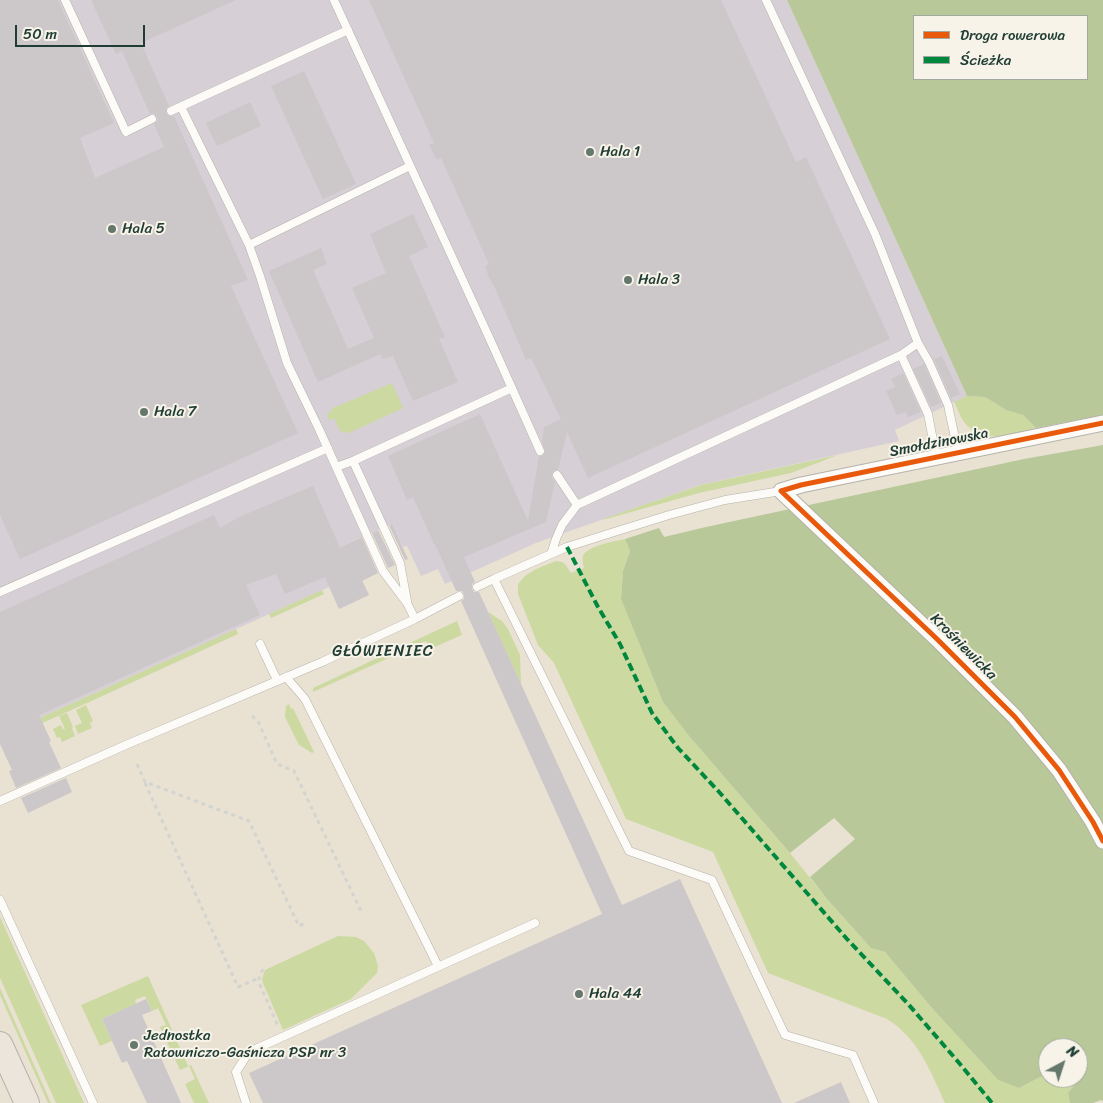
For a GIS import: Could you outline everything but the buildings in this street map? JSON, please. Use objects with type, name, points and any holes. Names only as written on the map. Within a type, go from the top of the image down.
[{"type":"main road","points":[[0,1044],[27,1103]]},
{"type":"street","name":"Smołdzinowska","points":[[781,491],[936,456],[1103,423]]},
{"type":"street","name":"Krośniewicka","points":[[781,491],[936,638],[1014,716],[1059,770],[1093,822],[1103,841]]},
{"type":"lane","points":[[65,0],[126,132],[152,119]]},
{"type":"lane","points":[[334,0],[540,451]]},
{"type":"lane","points":[[766,0],[874,234],[918,343],[929,362],[948,405],[958,452]]},
{"type":"lane","points":[[171,111],[348,30]]},
{"type":"lane","points":[[181,107],[249,245],[286,363],[328,448],[383,571],[407,603],[415,618]]},
{"type":"lane","points":[[249,245],[410,166]]},
{"type":"lane","points":[[551,554],[562,525],[577,505],[901,355],[918,343]]},
{"type":"lane","points":[[901,355],[928,414],[936,456]]},
{"type":"lane","points":[[336,467],[512,388]]},
{"type":"lane","points":[[0,592],[328,448]]},
{"type":"lane","points":[[353,460],[400,563],[407,603]]},
{"type":"lane","points":[[557,475],[577,505]]},
{"type":"lane","points":[[477,587],[585,541],[725,500],[781,491]]},
{"type":"lane","points":[[494,579],[629,851],[712,880],[785,1034],[853,1055],[874,1103]]},
{"type":"lane","points":[[0,801],[128,744],[322,662],[459,596]]},
{"type":"lane","points":[[260,644],[277,680]]},
{"type":"lane","points":[[286,677],[305,699],[438,966]]},
{"type":"lane","points":[[0,900],[93,1103]]},
{"type":"lane","points":[[246,1103],[236,1072],[249,1052],[535,923]]},
{"type":"path","points":[[252,716],[258,721],[277,764],[294,771],[362,913]]},
{"type":"path","points":[[137,764],[238,987],[259,978]]},
{"type":"path","points":[[144,782],[249,821],[299,926],[307,922]]},
{"type":"path","points":[[263,969],[259,978],[260,985],[282,1037]]},
{"type":"shaded area","points":[[0,0],[787,0],[967,396],[895,430],[899,441],[700,485],[536,543],[445,584],[438,569],[421,576],[407,546],[403,547],[391,524],[355,540],[354,562],[369,595],[339,609],[329,587],[0,736]]},
{"type":"green space","points":[[787,0],[1103,0],[1103,415],[1036,428],[1023,415],[1006,410],[985,397],[967,396]]},
{"type":"green space","points":[[392,383],[403,408],[349,433],[340,431],[334,418],[328,421],[328,414],[333,408]]},
{"type":"green space","points":[[967,396],[985,397],[1006,410],[1023,415],[1036,428],[999,436],[980,434],[972,430],[965,423],[954,402]]},
{"type":"green space","points":[[1103,445],[1103,1101],[1093,1103],[1070,1103],[1068,1093],[1072,1088],[1088,1088],[1088,1038],[1038,1038],[1038,1078],[1019,1088],[998,1080],[931,1007],[885,952],[871,948],[810,877],[855,839],[834,818],[790,853],[689,736],[663,702],[621,599],[623,571],[630,551],[625,539],[659,528],[664,537],[1024,459]]},
{"type":"green space","points":[[838,455],[791,473],[699,493],[600,520],[701,485]]},
{"type":"green space","points":[[625,539],[630,551],[623,571],[621,599],[663,702],[689,736],[871,948],[885,952],[931,1007],[998,1080],[1019,1088],[1038,1078],[1038,1088],[1072,1088],[1068,1093],[1070,1103],[945,1103],[922,1056],[898,1027],[887,1019],[768,973],[713,852],[626,819],[554,663],[538,645],[518,594],[518,584],[525,576],[536,569],[556,561],[565,564],[571,573],[584,568],[583,556],[585,552],[602,544]]},
{"type":"green space","points":[[322,590],[324,594],[271,618],[269,614]]},
{"type":"green space","points":[[488,612],[502,621],[508,629],[520,655],[521,684]]},
{"type":"green space","points":[[457,621],[462,635],[430,649],[426,641],[313,692],[313,688]]},
{"type":"green space","points":[[236,629],[238,634],[0,742],[0,736]]},
{"type":"green space","points":[[289,704],[291,709],[293,708],[314,752],[312,753],[299,745],[285,717],[286,706]]},
{"type":"green space","points":[[86,705],[93,721],[90,723],[92,728],[78,734],[75,726],[82,723],[76,710]]},
{"type":"green space","points":[[67,713],[75,736],[62,742],[60,737],[57,738],[53,729],[61,725],[65,729],[59,716]]},
{"type":"green space","points":[[0,917],[84,1103],[56,1103],[0,978]]},
{"type":"green space","points":[[338,936],[356,937],[364,941],[374,953],[378,966],[377,973],[351,999],[283,1030],[263,983],[262,979],[265,970]]},
{"type":"green space","points":[[148,976],[188,1066],[191,1065],[209,1103],[194,1103],[185,1084],[195,1079],[189,1066],[180,1070],[160,1027],[166,1025],[158,1008],[152,1011],[145,996],[135,1000],[136,1004],[102,1019],[112,1041],[100,1046],[81,1005]]},
{"type":"green space","points":[[0,988],[51,1103],[48,1103],[0,995]]},
{"type":"marked path","points":[[567,547],[598,607],[620,644],[652,713],[678,748],[720,793],[847,939],[909,1005],[992,1103]]},
{"type":"cycle path","points":[[1103,423],[801,485],[781,491],[937,639],[1015,717],[1059,770],[1093,822],[1103,841]]},
{"type":"place","name":"Hala 1","points":[[590,152]]},
{"type":"place","name":"Hala 5","points":[[112,229]]},
{"type":"place","name":"Hala 3","points":[[628,280]]},
{"type":"place","name":"Hala 7","points":[[144,412]]},
{"type":"place","name":"Hala 44","points":[[579,994]]},
{"type":"place","name":"Jednostka Ratowniczo-Gaśnicza PSP nr 3","points":[[134,1045]]},
{"type":"district","name":"GŁÓWIENIEC","points":[[383,652]]}]
